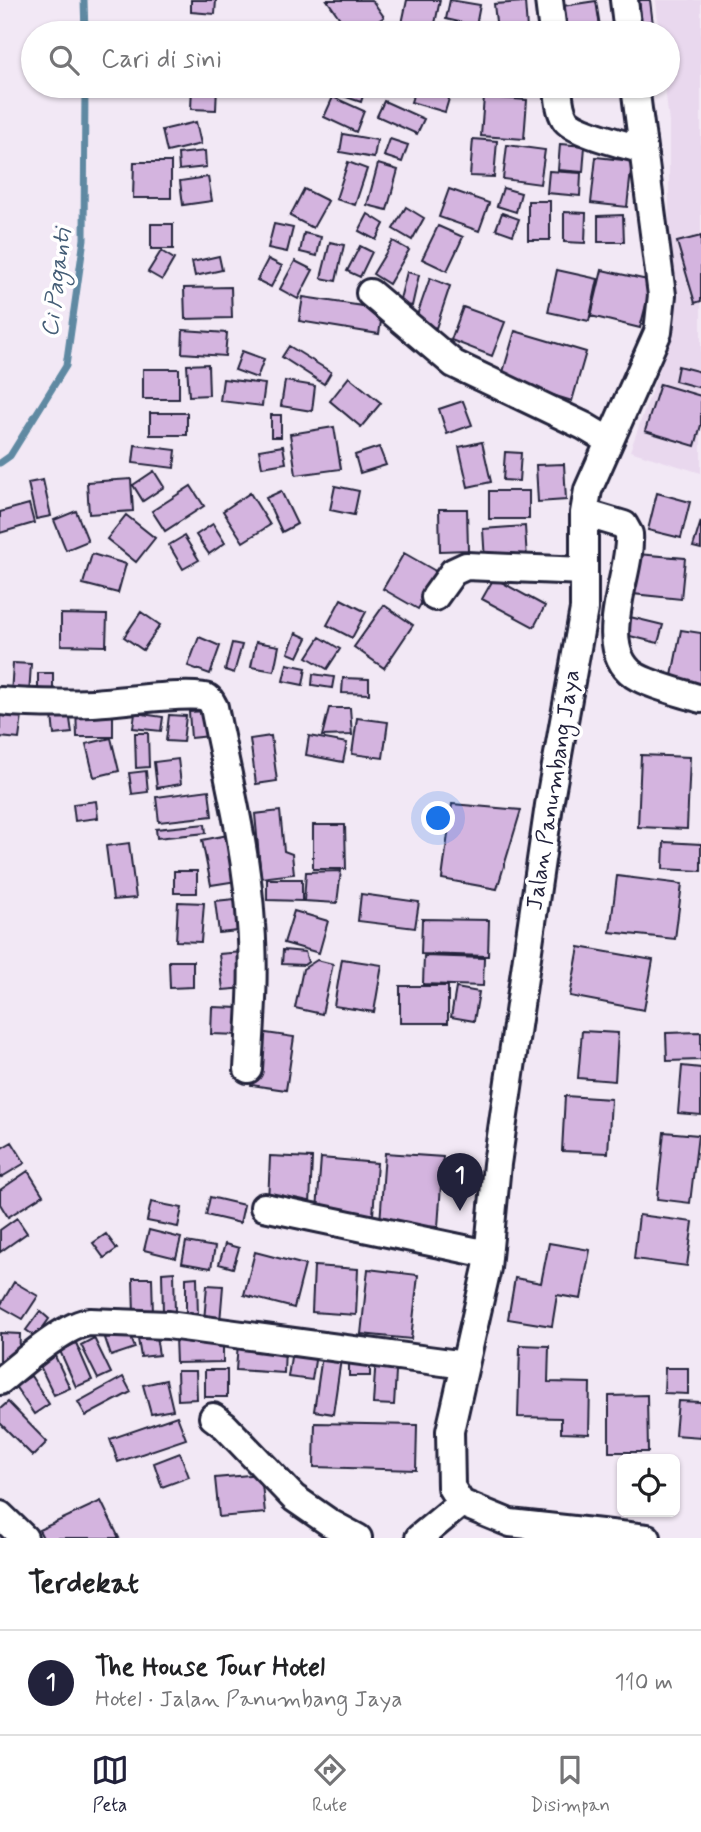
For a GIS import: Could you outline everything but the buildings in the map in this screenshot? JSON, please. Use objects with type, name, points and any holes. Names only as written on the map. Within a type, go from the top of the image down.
[{"type":"street","points":[[549,0],[552,21]]},
{"type":"street","points":[[624,0],[627,21]]},
{"type":"street","points":[[559,98],[566,122],[643,150]]},
{"type":"street","name":"Jalan Panumbang Jaya","points":[[461,1503],[451,1487],[450,1431],[488,1254],[497,1164],[549,806],[584,609],[584,513],[588,490],[658,332],[662,317],[663,296],[636,98]]},
{"type":"street","points":[[370,293],[454,364],[584,426],[609,441]]},
{"type":"street","points":[[584,513],[624,525],[629,534],[615,622],[617,651],[624,666],[636,676],[701,699]]},
{"type":"street","points":[[435,597],[453,572],[466,566],[584,570]]},
{"type":"street","points":[[0,701],[27,704],[96,703],[173,696],[205,697],[210,700],[214,707],[241,846],[251,923],[253,984],[248,1069]]},
{"type":"street","points":[[264,1207],[488,1254]]},
{"type":"street","points":[[0,1381],[54,1340],[82,1323],[90,1322],[168,1325],[466,1364]]},
{"type":"street","points":[[213,1417],[225,1426],[294,1498],[330,1523],[358,1538]]},
{"type":"street","points":[[419,1538],[461,1503],[510,1523],[647,1538]]},
{"type":"street","points":[[0,1515],[24,1538]]},
{"type":"shaded area","points":[[656,0],[701,0],[701,473],[630,451],[672,334],[675,299],[669,234],[669,123],[666,98],[680,98],[680,21],[658,21]]},
{"type":"waterway","name":"Ci Paganti","points":[[84,0],[85,21]]},
{"type":"waterway","name":"Ci Paganti","points":[[0,463],[10,456],[66,366],[84,239],[85,98]]},
{"type":"place","name":"The House Tour Hotel","points":[[460,1211]]}]
